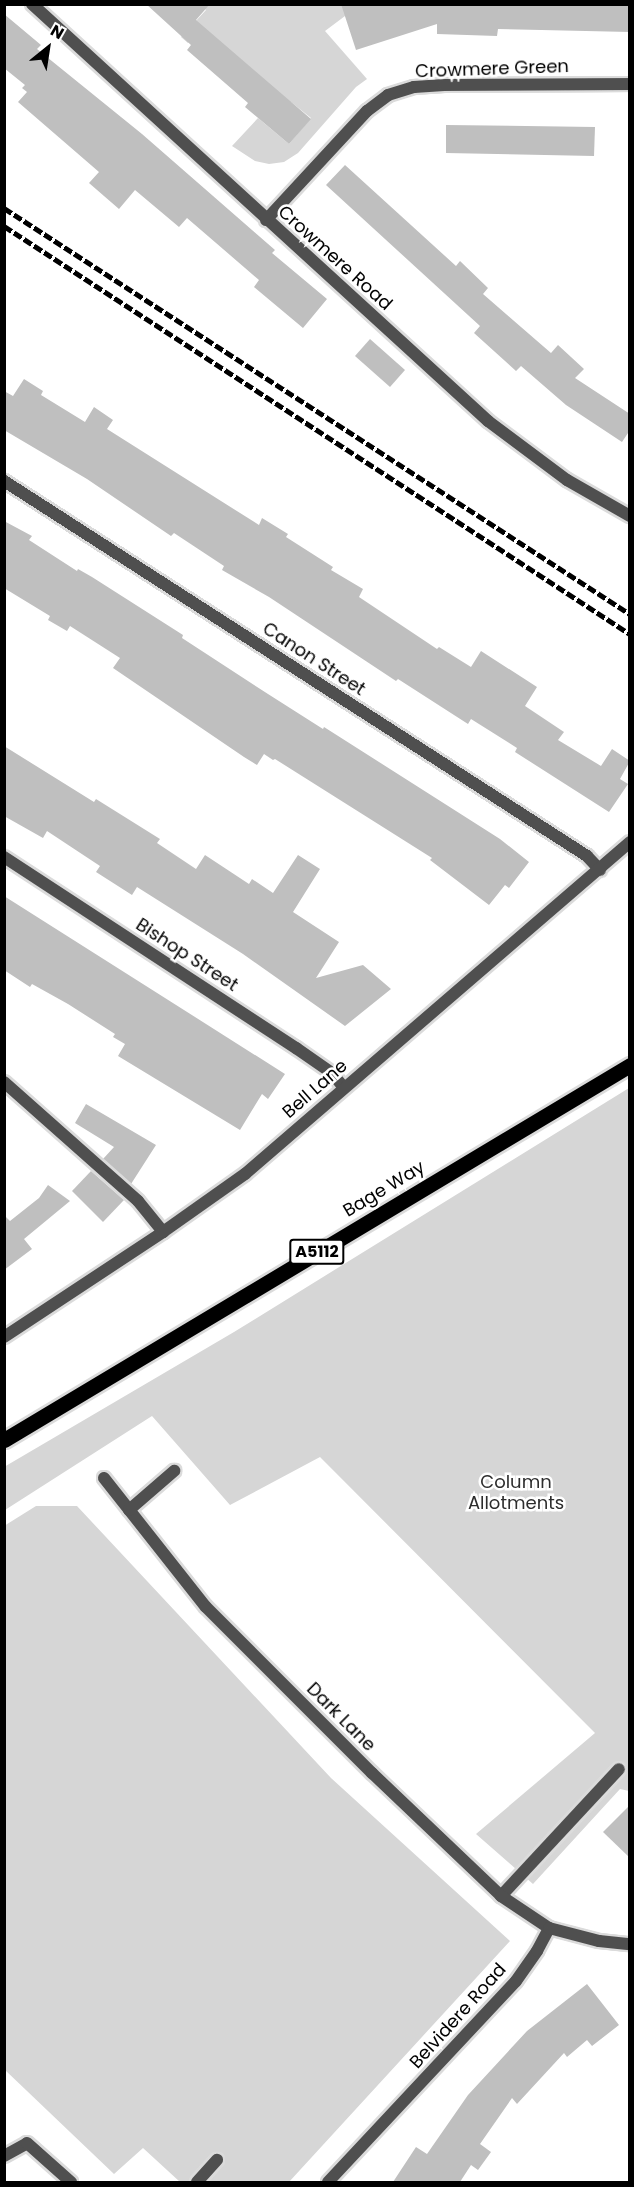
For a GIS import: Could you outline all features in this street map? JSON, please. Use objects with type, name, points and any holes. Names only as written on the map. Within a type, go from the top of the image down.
[{"type":"main road","name":"Bage Way","points":[[4,1440],[630,1065]]},
{"type":"street","name":"Crowmere Road","points":[[32,4],[488,421],[567,480],[630,516]]},
{"type":"street","name":"Crowmere Green","points":[[266,220],[367,111],[388,95],[414,87],[444,85],[630,84]]},
{"type":"street","name":"Canon Street","points":[[4,481],[587,856],[600,870]]},
{"type":"street","name":"Bell Lane","points":[[4,1337],[163,1232],[245,1174],[630,842]]},
{"type":"street","name":"Bishop Street","points":[[4,857],[296,1048],[332,1073],[344,1088]]},
{"type":"street","points":[[4,1082],[129,1193],[163,1232]]},
{"type":"street","points":[[129,1510],[174,1471]]},
{"type":"street","name":"Dark Lane","points":[[105,1478],[206,1606],[372,1773],[501,1896],[549,1928]]},
{"type":"street","points":[[501,1896],[618,1769]]},
{"type":"street","points":[[549,1928],[598,1941],[630,1944]]},
{"type":"street","name":"Belvidere Road","points":[[328,2182],[516,1981],[537,1952],[549,1928]]},
{"type":"street","points":[[4,2156],[27,2143],[71,2182]]},
{"type":"street","points":[[197,2182],[217,2160]]},
{"type":"green space","points":[[201,5],[353,5],[345,16],[325,31],[367,79],[356,87],[298,153],[284,162],[269,164],[255,161],[232,146],[258,118],[289,144],[311,118],[291,102],[284,109],[202,26],[188,43],[181,37],[206,10]]},
{"type":"green space","name":"Column Allotments","points":[[629,1088],[629,1791],[620,1789],[533,1884],[476,1834],[595,1733],[320,1457],[230,1505],[152,1416],[5,1510],[4,1467],[234,1332]]},
{"type":"green space","points":[[36,1506],[77,1506],[331,1778],[510,1941],[289,2182],[180,2182],[143,2148],[114,2174],[5,2070],[4,1526]]},
{"type":"building","points":[[146,4],[210,4],[196,20],[311,119],[289,144],[245,107],[248,103],[187,50],[191,45]]},
{"type":"building","points":[[341,4],[630,5],[630,32],[498,29],[497,36],[437,34],[437,24],[356,50]]},
{"type":"building","points":[[4,14],[41,45],[37,49],[142,134],[275,250],[272,253],[327,299],[303,328],[254,287],[259,280],[187,218],[179,227],[135,190],[119,209],[89,183],[99,172],[18,102],[27,92],[22,88],[25,85],[4,68]]},
{"type":"building","points":[[446,125],[595,127],[594,156],[446,153]]},
{"type":"building","points":[[345,165],[456,266],[460,261],[488,288],[483,294],[551,353],[558,345],[584,369],[575,378],[630,414],[630,430],[622,442],[566,405],[521,366],[516,371],[474,333],[480,326],[326,185]]},
{"type":"building","points":[[370,339],[405,370],[390,387],[355,356]]},
{"type":"building","points":[[24,379],[43,391],[41,395],[85,422],[94,407],[113,420],[107,429],[259,525],[262,518],[288,534],[286,537],[333,567],[331,570],[363,589],[359,597],[437,649],[439,647],[471,667],[481,651],[537,687],[525,706],[564,732],[558,740],[601,766],[612,749],[630,761],[620,779],[628,784],[609,812],[515,752],[517,748],[471,719],[468,724],[398,679],[396,681],[269,597],[222,570],[224,566],[174,533],[171,536],[87,479],[4,430],[4,391],[13,396]]},
{"type":"building","points":[[4,521],[32,536],[29,540],[183,635],[182,638],[268,694],[500,839],[529,862],[509,888],[505,885],[489,905],[430,860],[432,858],[275,759],[264,754],[257,765],[244,757],[113,668],[120,658],[70,626],[67,631],[48,620],[50,616],[4,588]]},
{"type":"building","points":[[4,746],[94,802],[96,799],[160,839],[157,843],[196,869],[205,855],[249,884],[252,879],[273,893],[298,855],[320,869],[293,912],[339,942],[316,978],[363,965],[391,989],[345,1026],[243,954],[137,887],[132,895],[96,872],[100,866],[47,831],[43,838],[4,816]]},
{"type":"building","points":[[4,896],[285,1074],[268,1099],[262,1094],[240,1130],[118,1056],[125,1044],[113,1037],[115,1034],[68,1004],[32,984],[30,987],[4,970]]},
{"type":"building","points":[[86,1104],[156,1145],[131,1184],[103,1159],[114,1147],[75,1123]]},
{"type":"building","points":[[91,1171],[124,1200],[103,1222],[72,1191]]},
{"type":"building","points":[[48,1185],[70,1201],[24,1239],[32,1249],[4,1270],[4,1215],[10,1221],[39,1198]]},
{"type":"building","points":[[630,1805],[630,1858],[603,1832]]},
{"type":"building","points":[[587,1984],[619,2025],[592,2046],[587,2040],[567,2057],[564,2053],[517,2104],[512,2098],[480,2144],[491,2152],[478,2170],[471,2165],[460,2182],[393,2182],[416,2147],[427,2154],[468,2095],[527,2031]]},
{"type":"railway","points":[[4,208],[630,614]]},
{"type":"railway","points":[[4,226],[630,634]]}]
